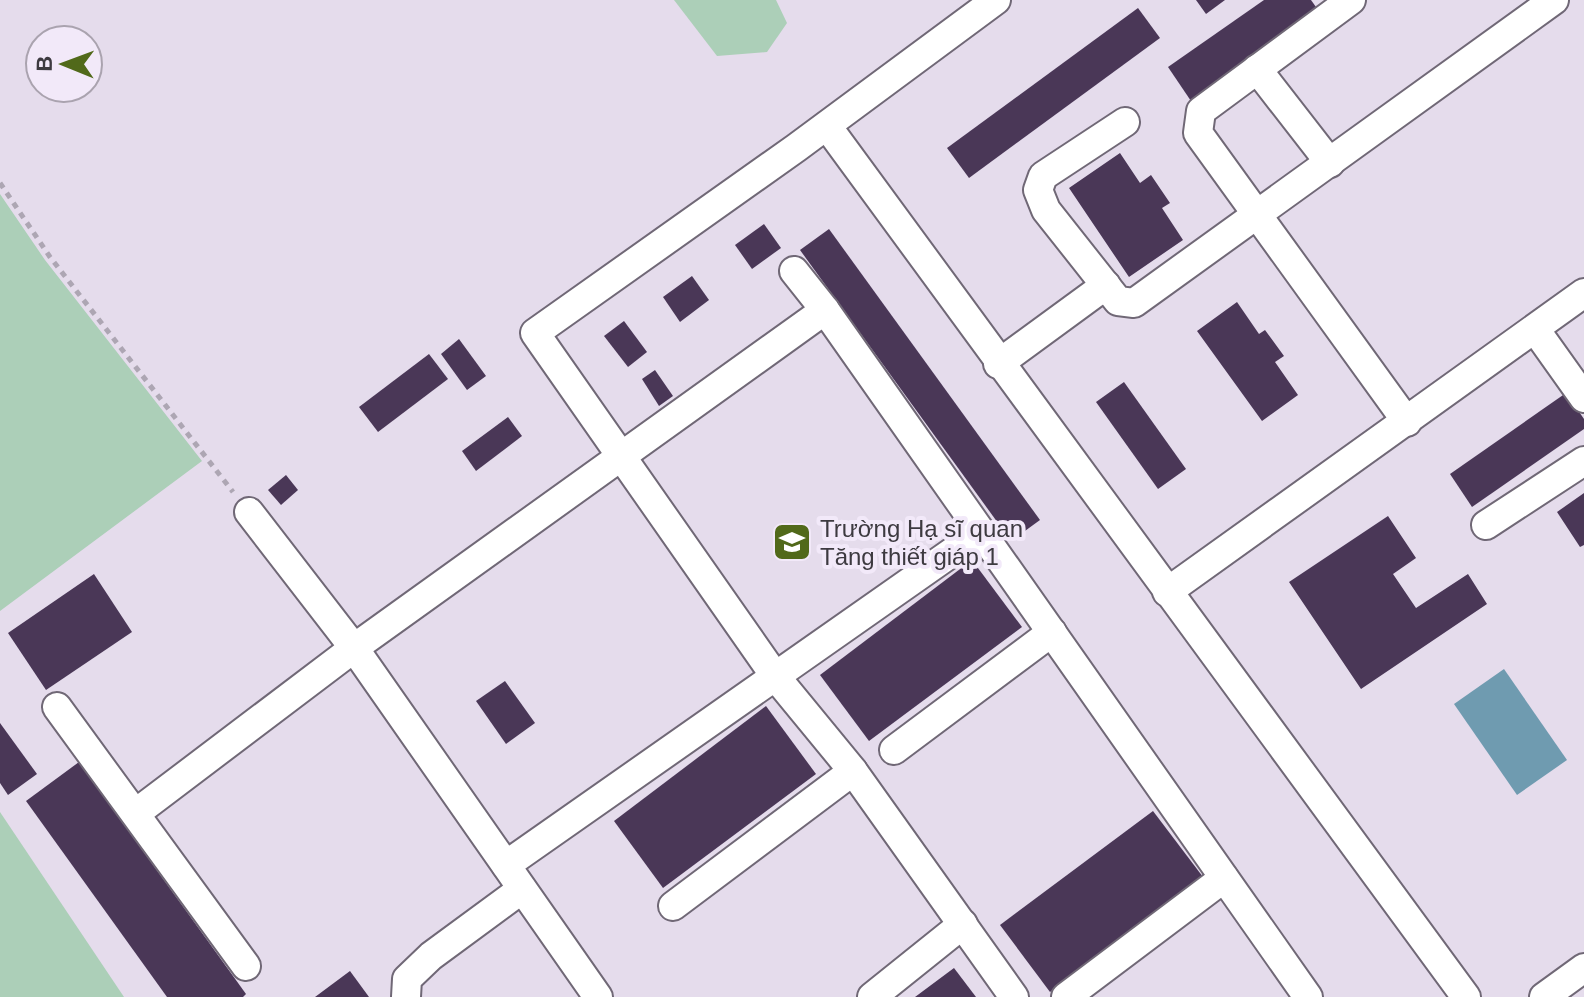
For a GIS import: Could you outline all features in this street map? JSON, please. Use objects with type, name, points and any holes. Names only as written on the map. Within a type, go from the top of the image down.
[{"type":"street","points":[[996,0],[827,126],[535,333],[775,676],[853,771],[1014,997]]},
{"type":"street","points":[[1351,0],[1201,111],[1197,120],[1198,133],[1407,422]]},
{"type":"street","points":[[1125,122],[1043,176],[1038,190],[1046,210],[1118,301],[1134,303],[1548,2]]},
{"type":"street","points":[[1257,69],[1330,163]]},
{"type":"street","points":[[827,126],[998,364],[1466,997]]},
{"type":"street","points":[[794,271],[825,310],[1308,997]]},
{"type":"street","points":[[998,364],[1106,285]]},
{"type":"street","points":[[1167,592],[1584,293]]},
{"type":"street","points":[[136,813],[354,648],[825,310]]},
{"type":"street","points":[[1535,329],[1582,391]]},
{"type":"street","points":[[1486,525],[1584,461]]},
{"type":"street","points":[[249,512],[354,648],[598,997]]},
{"type":"street","points":[[506,865],[981,532]]},
{"type":"street","points":[[894,750],[1052,632]]},
{"type":"street","points":[[57,707],[246,966]]},
{"type":"street","points":[[673,906],[853,771]]},
{"type":"street","points":[[1066,997],[1224,878]]},
{"type":"street","points":[[406,997],[407,979],[431,956],[522,889]]},
{"type":"street","points":[[872,997],[963,924]]},
{"type":"street","points":[[1544,997],[1584,968]]},
{"type":"path","points":[[0,183],[50,257],[249,512]]},
{"type":"green space","points":[[674,0],[776,0],[787,23],[767,52],[717,56]]},
{"type":"green space","points":[[0,194],[45,260],[202,461],[0,611]]},
{"type":"green space","points":[[0,812],[124,997],[0,997]]},
{"type":"water","points":[[1504,669],[1567,760],[1517,795],[1454,704]]},
{"type":"building","points":[[1196,0],[1225,0],[1206,14]]},
{"type":"building","points":[[1264,0],[1311,0],[1321,14],[1193,104],[1168,67]]},
{"type":"building","points":[[1138,8],[1160,38],[969,178],[947,148]]},
{"type":"building","points":[[1120,153],[1140,183],[1151,175],[1170,203],[1162,208],[1183,240],[1129,277],[1069,188]]},
{"type":"building","points":[[764,224],[781,248],[752,269],[735,245]]},
{"type":"building","points":[[829,229],[1040,520],[1011,541],[800,250]]},
{"type":"building","points":[[692,276],[709,300],[680,322],[663,297]]},
{"type":"building","points":[[1237,302],[1259,334],[1265,330],[1284,356],[1275,362],[1298,395],[1262,421],[1197,331]]},
{"type":"building","points":[[624,321],[647,352],[628,367],[604,336]]},
{"type":"building","points":[[459,339],[486,376],[467,390],[441,354]]},
{"type":"building","points":[[429,354],[448,379],[378,432],[359,407]]},
{"type":"building","points":[[655,370],[673,396],[659,406],[642,379]]},
{"type":"building","points":[[1124,382],[1186,469],[1158,489],[1096,402]]},
{"type":"building","points":[[1566,393],[1584,419],[1584,429],[1472,507],[1450,474]]},
{"type":"building","points":[[508,417],[522,436],[476,471],[462,451]]},
{"type":"building","points":[[286,475],[298,490],[281,505],[268,490]]},
{"type":"building","points":[[1584,493],[1584,545],[1580,547],[1557,512]]},
{"type":"building","points":[[1388,516],[1416,558],[1393,574],[1416,608],[1468,574],[1487,604],[1361,689],[1289,582]]},
{"type":"building","points":[[972,560],[1022,627],[869,741],[820,675]]},
{"type":"building","points":[[94,574],[132,632],[46,690],[8,633]]},
{"type":"building","points":[[505,681],[535,723],[506,744],[476,701]]},
{"type":"building","points":[[766,706],[816,774],[663,888],[614,821]]},
{"type":"building","points":[[0,723],[37,774],[8,795],[0,783]]},
{"type":"building","points":[[79,762],[246,994],[243,997],[167,997],[26,801]]},
{"type":"building","points":[[1153,811],[1203,877],[1050,992],[1000,925]]},
{"type":"building","points":[[954,968],[976,997],[915,997]]},
{"type":"building","points":[[350,971],[369,997],[315,997]]},
{"type":"place","name":"Trường Hạ sĩ quan Tăng thiết giáp 1","points":[[792,542]]}]
